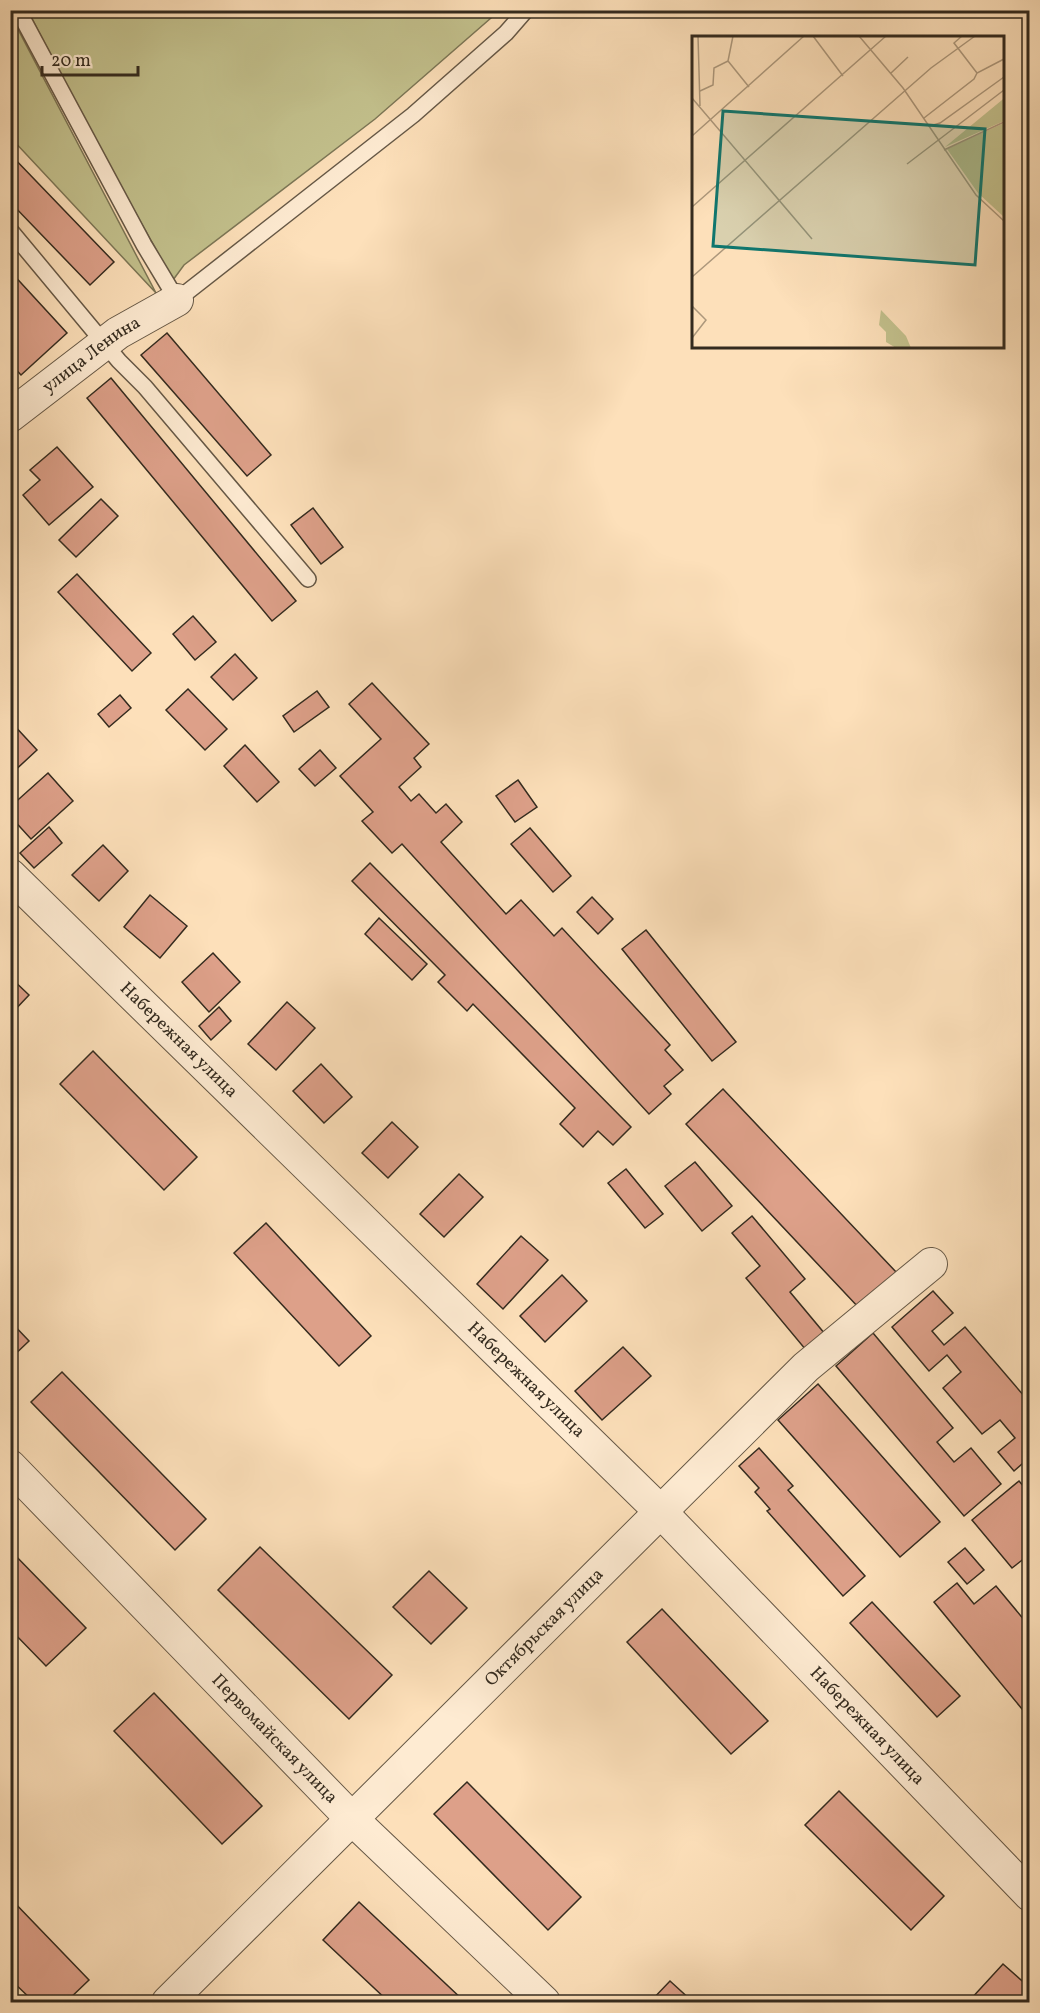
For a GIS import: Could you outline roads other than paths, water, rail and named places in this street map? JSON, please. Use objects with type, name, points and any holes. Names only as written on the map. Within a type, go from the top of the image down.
[{"type":"street","name":"улица Ленина","points":[[10,416],[118,333],[177,300]]},
{"type":"street","name":"Набережная улица","points":[[10,875],[660,1511],[1029,1895]]},
{"type":"street","name":"Октябрьская улица","points":[[168,2002],[806,1367],[931,1264]]},
{"type":"street","name":"Первомайская улица","points":[[10,1466],[352,1819],[544,2002]]},
{"type":"lane","points":[[18,10],[144,245],[177,300],[413,115],[506,33],[526,10]]},
{"type":"lane","points":[[10,230],[308,579]]}]
